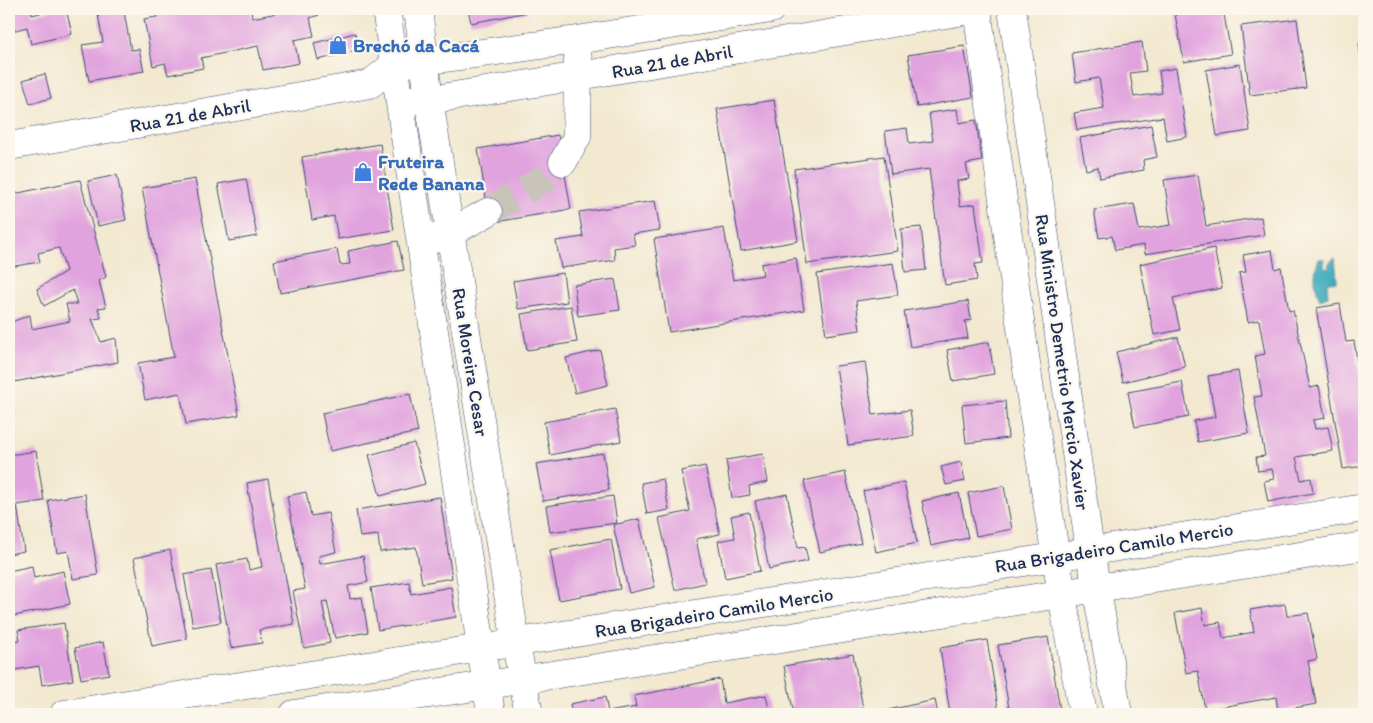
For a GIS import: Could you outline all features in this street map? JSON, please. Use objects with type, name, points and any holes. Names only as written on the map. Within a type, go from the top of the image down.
[{"type":"street","name":"Rua Moreira Cesar","points":[[386,9],[491,714]]},
{"type":"street","name":"Rua Moreira Cesar","points":[[418,9],[429,100],[528,714]]},
{"type":"street","name":"Rua 21 de Abril","points":[[9,146],[370,84],[394,65],[577,40],[771,9]]},
{"type":"street","name":"Rua 21 de Abril","points":[[399,101],[429,100],[976,9]]},
{"type":"street","name":"Rua Ministro Demetrio Mercio Xavier","points":[[976,9],[1055,556],[1083,714]]},
{"type":"street","name":"Rua Ministro Demetrio Mercio Xavier","points":[[1012,9],[1090,550],[1118,711]]},
{"type":"street","points":[[563,162],[577,137],[579,76],[577,40]]},
{"type":"street","points":[[370,84],[399,101]]},
{"type":"street","points":[[420,243],[450,234],[488,212]]},
{"type":"street","points":[[1014,275],[1050,271]]},
{"type":"street","points":[[459,506],[493,502]]},
{"type":"street","name":"Rua Brigadeiro Camilo Mercio","points":[[64,714],[214,703],[480,649],[1090,550],[1364,508]]},
{"type":"street","points":[[1237,527],[1244,565]]},
{"type":"street","name":"Rua Brigadeiro Camilo Mercio","points":[[294,714],[486,686],[1096,587],[1364,546]]},
{"type":"street","points":[[794,599],[804,634]]},
{"type":"street","points":[[1083,714],[1118,711]]},
{"type":"water","points":[[1335,258],[1337,281],[1329,282],[1327,286],[1328,296],[1320,299],[1315,279],[1317,264],[1319,259],[1324,259],[1324,267],[1328,270],[1329,263]]},
{"type":"building","points":[[9,9],[31,9],[32,15],[56,9],[66,9],[72,34],[31,44],[27,27],[12,31]]},
{"type":"building","points":[[97,9],[131,9],[132,11],[124,12],[131,50],[139,49],[144,71],[89,81],[82,45],[103,42]]},
{"type":"building","points":[[156,9],[251,9],[252,18],[288,11],[288,9],[318,9],[319,15],[310,18],[314,36],[294,40],[299,63],[263,70],[258,46],[201,58],[203,68],[168,75],[165,63],[153,66],[144,19],[157,17]]},
{"type":"building","points":[[468,9],[527,9],[528,12],[471,23]]},
{"type":"building","points":[[1223,9],[1231,54],[1184,62],[1175,14]]},
{"type":"building","points":[[1297,19],[1306,88],[1250,95],[1241,26]]},
{"type":"building","points":[[355,33],[359,50],[318,60],[314,43]]},
{"type":"building","points":[[1142,42],[1146,71],[1130,73],[1134,97],[1162,93],[1159,71],[1176,68],[1187,137],[1167,141],[1163,117],[1077,130],[1074,113],[1104,108],[1099,78],[1076,82],[1072,53]]},
{"type":"building","points":[[1364,43],[1364,73],[1363,74],[1359,44]]},
{"type":"building","points":[[964,46],[973,97],[917,107],[908,55]]},
{"type":"building","points":[[1240,64],[1250,131],[1217,136],[1206,70]]},
{"type":"building","points":[[45,74],[51,98],[30,104],[23,80]]},
{"type":"building","points":[[774,100],[798,241],[741,251],[717,109]]},
{"type":"building","points":[[957,109],[959,123],[976,120],[982,161],[966,164],[969,179],[957,181],[960,206],[975,204],[983,263],[975,264],[977,280],[945,285],[929,169],[891,174],[885,131],[907,128],[909,144],[933,141],[929,113]]},
{"type":"building","points":[[1151,125],[1157,157],[1143,160],[1144,170],[1100,178],[1098,167],[1086,170],[1080,138]]},
{"type":"building","points":[[558,135],[571,209],[490,223],[478,149]]},
{"type":"building","points":[[380,144],[394,230],[338,239],[334,216],[312,220],[302,157]]},
{"type":"building","points":[[884,156],[898,251],[807,264],[794,169]]},
{"type":"building","points":[[117,175],[126,220],[98,226],[88,181]]},
{"type":"building","points":[[1198,175],[1206,226],[1261,217],[1264,235],[1145,254],[1144,245],[1115,250],[1112,236],[1099,238],[1094,210],[1134,204],[1139,230],[1171,225],[1164,180]]},
{"type":"building","points":[[195,179],[239,415],[186,424],[180,393],[145,400],[138,363],[174,357],[142,188]]},
{"type":"building","points":[[246,179],[257,236],[229,241],[218,184]]},
{"type":"building","points":[[80,180],[106,277],[99,281],[106,307],[98,308],[101,318],[92,319],[101,342],[116,338],[118,362],[9,383],[9,323],[30,315],[32,329],[70,321],[66,304],[77,304],[73,290],[44,306],[37,289],[66,271],[59,248],[38,253],[40,262],[9,267],[9,195]]},
{"type":"building","points":[[655,201],[660,230],[633,234],[635,245],[614,248],[615,260],[561,268],[556,241],[583,237],[579,212]]},
{"type":"building","points":[[921,227],[926,270],[905,272],[901,229]]},
{"type":"building","points":[[724,228],[733,280],[763,275],[761,264],[796,258],[804,310],[669,332],[654,239]]},
{"type":"building","points":[[398,241],[404,270],[280,293],[274,261],[337,249],[340,265],[350,264],[348,251]]},
{"type":"building","points":[[1214,248],[1222,288],[1173,298],[1180,330],[1154,335],[1140,264]]},
{"type":"building","points":[[1272,250],[1275,269],[1281,267],[1289,311],[1293,310],[1310,388],[1319,386],[1325,418],[1313,420],[1315,429],[1328,427],[1333,451],[1296,457],[1301,480],[1311,478],[1313,493],[1268,502],[1264,481],[1274,479],[1272,469],[1258,471],[1256,457],[1265,456],[1254,397],[1262,396],[1255,356],[1265,354],[1259,320],[1248,322],[1239,273],[1246,272],[1243,255]]},
{"type":"building","points":[[893,263],[898,295],[856,301],[860,330],[826,335],[817,274]]},
{"type":"building","points":[[563,273],[567,302],[518,309],[513,281]]},
{"type":"building","points":[[615,279],[620,310],[578,316],[574,285]]},
{"type":"building","points":[[968,301],[971,320],[965,321],[968,338],[910,347],[904,311]]},
{"type":"building","points":[[1340,304],[1346,342],[1354,341],[1364,404],[1364,466],[1343,469],[1316,308]]},
{"type":"building","points":[[571,306],[577,342],[527,350],[521,314]]},
{"type":"building","points":[[1178,337],[1185,367],[1123,382],[1116,352]]},
{"type":"building","points":[[989,342],[994,374],[953,381],[947,350]]},
{"type":"building","points":[[600,350],[608,385],[575,393],[566,358]]},
{"type":"building","points":[[865,362],[873,415],[910,410],[914,436],[848,445],[836,366]]},
{"type":"building","points":[[1238,371],[1249,433],[1198,442],[1194,421],[1215,417],[1208,376]]},
{"type":"building","points":[[1182,382],[1189,417],[1135,427],[1128,392]]},
{"type":"building","points":[[410,394],[418,432],[330,451],[322,413]]},
{"type":"building","points":[[1005,401],[1008,438],[966,443],[962,405]]},
{"type":"building","points":[[615,409],[621,441],[550,455],[544,422]]},
{"type":"building","points":[[414,443],[425,484],[380,496],[369,455]]},
{"type":"building","points":[[36,451],[44,501],[17,505],[24,551],[9,554],[9,455]]},
{"type":"building","points":[[603,453],[609,490],[543,501],[536,464]]},
{"type":"building","points":[[763,454],[768,482],[749,486],[750,495],[732,498],[726,460]]},
{"type":"building","points":[[961,462],[965,481],[946,485],[941,467]]},
{"type":"building","points":[[705,466],[720,534],[696,539],[705,583],[675,590],[659,518],[690,511],[681,471]]},
{"type":"building","points":[[845,472],[861,543],[820,552],[804,481]]},
{"type":"building","points":[[268,479],[294,624],[259,630],[262,643],[231,648],[216,565],[247,559],[249,570],[262,567],[247,483]]},
{"type":"building","points":[[663,479],[669,510],[647,514],[641,483]]},
{"type":"building","points":[[904,482],[917,543],[876,552],[863,491]]},
{"type":"building","points":[[1004,486],[1012,529],[976,536],[968,493]]},
{"type":"building","points":[[306,492],[311,516],[328,513],[336,552],[319,556],[320,564],[363,556],[368,582],[348,586],[350,599],[362,597],[368,632],[335,638],[327,601],[322,602],[330,643],[304,648],[293,591],[305,589],[287,496]]},
{"type":"building","points":[[959,493],[968,538],[931,546],[922,501]]},
{"type":"building","points":[[85,494],[98,575],[73,579],[68,551],[57,553],[48,500]]},
{"type":"building","points":[[787,494],[798,548],[805,547],[808,561],[769,569],[755,501]]},
{"type":"building","points":[[613,496],[617,523],[550,532],[546,506]]},
{"type":"building","points":[[440,497],[452,578],[422,583],[416,547],[380,552],[378,535],[360,537],[356,510]]},
{"type":"building","points":[[749,512],[760,571],[725,578],[718,541],[735,538],[731,516]]},
{"type":"building","points":[[639,519],[655,587],[629,593],[613,525]]},
{"type":"building","points":[[611,539],[620,589],[559,600],[550,550]]},
{"type":"building","points":[[170,550],[187,639],[152,646],[134,558]]},
{"type":"building","points":[[32,566],[34,578],[63,571],[70,604],[9,617],[9,571]]},
{"type":"building","points":[[211,570],[221,622],[193,627],[184,575]]},
{"type":"building","points":[[409,582],[411,594],[451,587],[456,617],[378,630],[371,588]]},
{"type":"building","points":[[1285,604],[1287,616],[1308,613],[1317,659],[1308,661],[1316,704],[1278,711],[1276,697],[1205,710],[1198,671],[1186,673],[1175,613],[1202,608],[1205,625],[1220,622],[1223,638],[1254,632],[1250,610]]},
{"type":"building","points":[[64,623],[73,680],[42,685],[39,666],[9,671],[9,642],[20,640],[18,630]]},
{"type":"building","points":[[1048,637],[1060,710],[1033,714],[1010,714],[998,645]]},
{"type":"building","points":[[987,640],[999,714],[950,714],[940,648]]},
{"type":"building","points":[[103,642],[109,674],[81,679],[75,648]]},
{"type":"building","points":[[853,654],[864,714],[794,714],[784,666]]},
{"type":"building","points":[[720,679],[724,703],[766,695],[770,714],[572,714],[570,704],[605,697],[608,712],[636,707],[634,696]]},
{"type":"building","points":[[935,700],[938,714],[889,714],[888,710]]},
{"type":"tunnel","points":[[488,212],[545,178],[563,162]]},
{"type":"place","name":"Brechó da Cacá","points":[[338,45]]},
{"type":"place","name":"Fruteira Rede Banana","points":[[363,172]]}]
